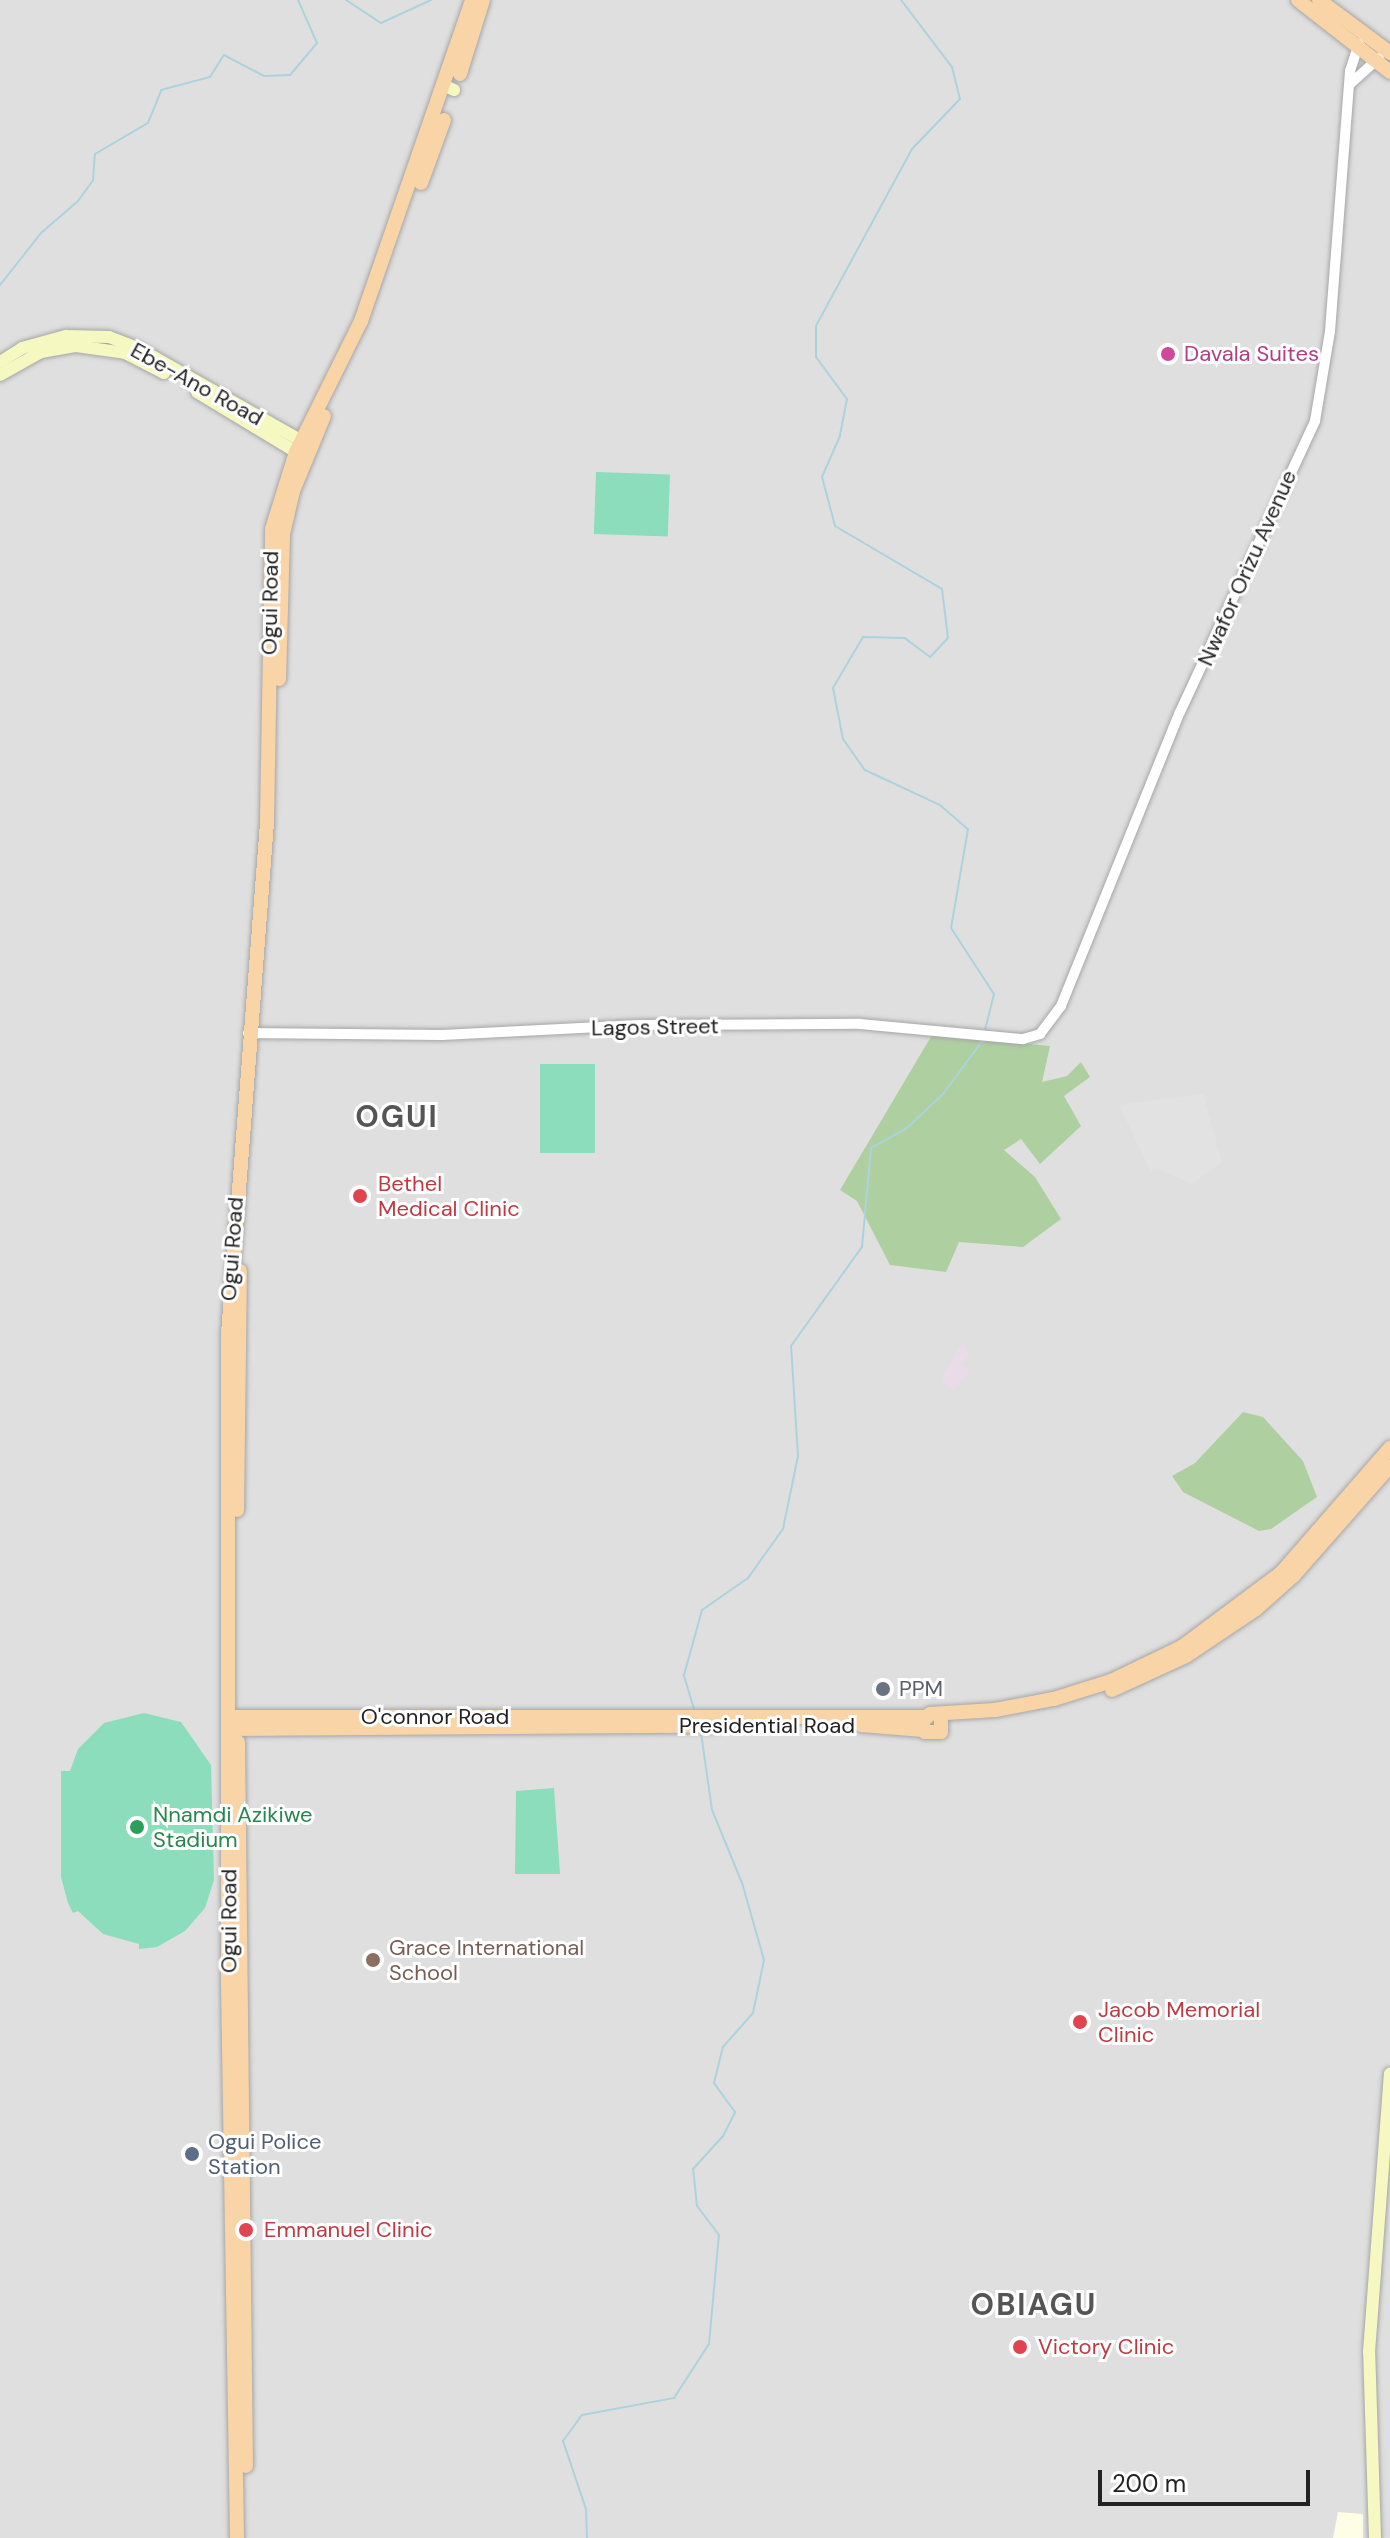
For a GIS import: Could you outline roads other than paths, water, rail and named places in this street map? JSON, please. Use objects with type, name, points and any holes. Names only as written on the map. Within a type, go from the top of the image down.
[{"type":"main road","name":"Ogui Road","points":[[450,88],[472,0]]},
{"type":"main road","name":"Ogui Road","points":[[246,2538],[228,1311],[267,822],[272,529],[303,449],[361,321],[483,0]]},
{"type":"main road","points":[[1298,0],[1384,55],[1390,72]]},
{"type":"main road","points":[[1319,0],[1361,41]]},
{"type":"main road","name":"Ebe-Ano Road","points":[[0,362],[57,338],[109,337],[138,348],[303,449]]},
{"type":"main road","name":"Ebe-Ano Road","points":[[0,375],[41,352],[100,346],[145,362],[303,449]]},
{"type":"main road","name":"Ogui Road","points":[[237,2538],[234,1727],[237,1700],[239,1283],[252,1033]]},
{"type":"main road","name":"Presidential Road","points":[[1253,1605],[1390,1449]]},
{"type":"main road","name":"Presidential Road","points":[[611,1721],[870,1721],[924,1724],[936,1735],[942,1721],[1041,1711],[1118,1688],[1186,1656],[1253,1605],[1322,1545],[1390,1466]]},
{"type":"main road","points":[[237,1700],[258,1722]]},
{"type":"main road","name":"O'connor Road","points":[[234,1727],[258,1722],[611,1721]]},
{"type":"main road","points":[[1375,2538],[1369,2352],[1390,2074]]},
{"type":"street","name":"Nwafor Orizu Avenue","points":[[1048,1025],[1061,1006],[1180,712],[1315,421],[1330,331],[1349,86],[1361,41]]},
{"type":"street","points":[[1349,86],[1363,68],[1384,55]]},
{"type":"street","name":"Lagos Street","points":[[252,1033],[442,1035],[640,1025],[860,1024],[998,1037],[1036,1036],[1048,1025]]},
{"type":"waterway","points":[[0,285],[41,233],[78,201],[93,180],[95,154],[148,123],[161,90],[210,77],[224,55],[264,76],[290,75],[317,43],[298,0]]},
{"type":"waterway","points":[[346,0],[381,23],[431,0]]},
{"type":"waterway","points":[[901,0],[952,67],[960,99],[912,149],[816,326],[816,357],[847,399],[840,436],[822,477],[835,526],[942,589],[948,638],[930,657],[905,638],[863,637],[833,688],[843,739],[865,770],[940,805],[968,829],[951,928],[994,994],[985,1030]]},
{"type":"waterway","points":[[695,1712],[684,1675],[702,1610],[748,1578],[783,1529],[798,1456],[791,1346],[862,1247],[871,1148],[907,1128],[943,1094],[983,1040]]},
{"type":"waterway","points":[[587,2538],[586,2509],[563,2441],[582,2415],[674,2398],[709,2344],[719,2235],[697,2206],[693,2169],[723,2136],[735,2112],[714,2083],[723,2047],[753,2013],[764,1960],[742,1883],[712,1810],[701,1733]]},
{"type":"place","name":"Davala Suites","points":[[1168,354]]},
{"type":"place","name":"Bethel Medical Clinic","points":[[360,1196]]},
{"type":"place","name":"PPM","points":[[883,1689]]},
{"type":"place","name":"Nnamdi Azikiwe Stadium","points":[[137,1827]]},
{"type":"place","name":"Grace International School","points":[[373,1960]]},
{"type":"place","name":"Jacob Memorial Clinic","points":[[1080,2022]]},
{"type":"place","name":"Ogui Police Station","points":[[192,2154]]},
{"type":"place","name":"Emmanuel Clinic","points":[[246,2230]]},
{"type":"place","name":"Victory Clinic","points":[[1020,2347]]},
{"type":"district","name":"OGUI","points":[[397,1117]]},
{"type":"district","name":"OBIAGU","points":[[1034,2305]]}]
